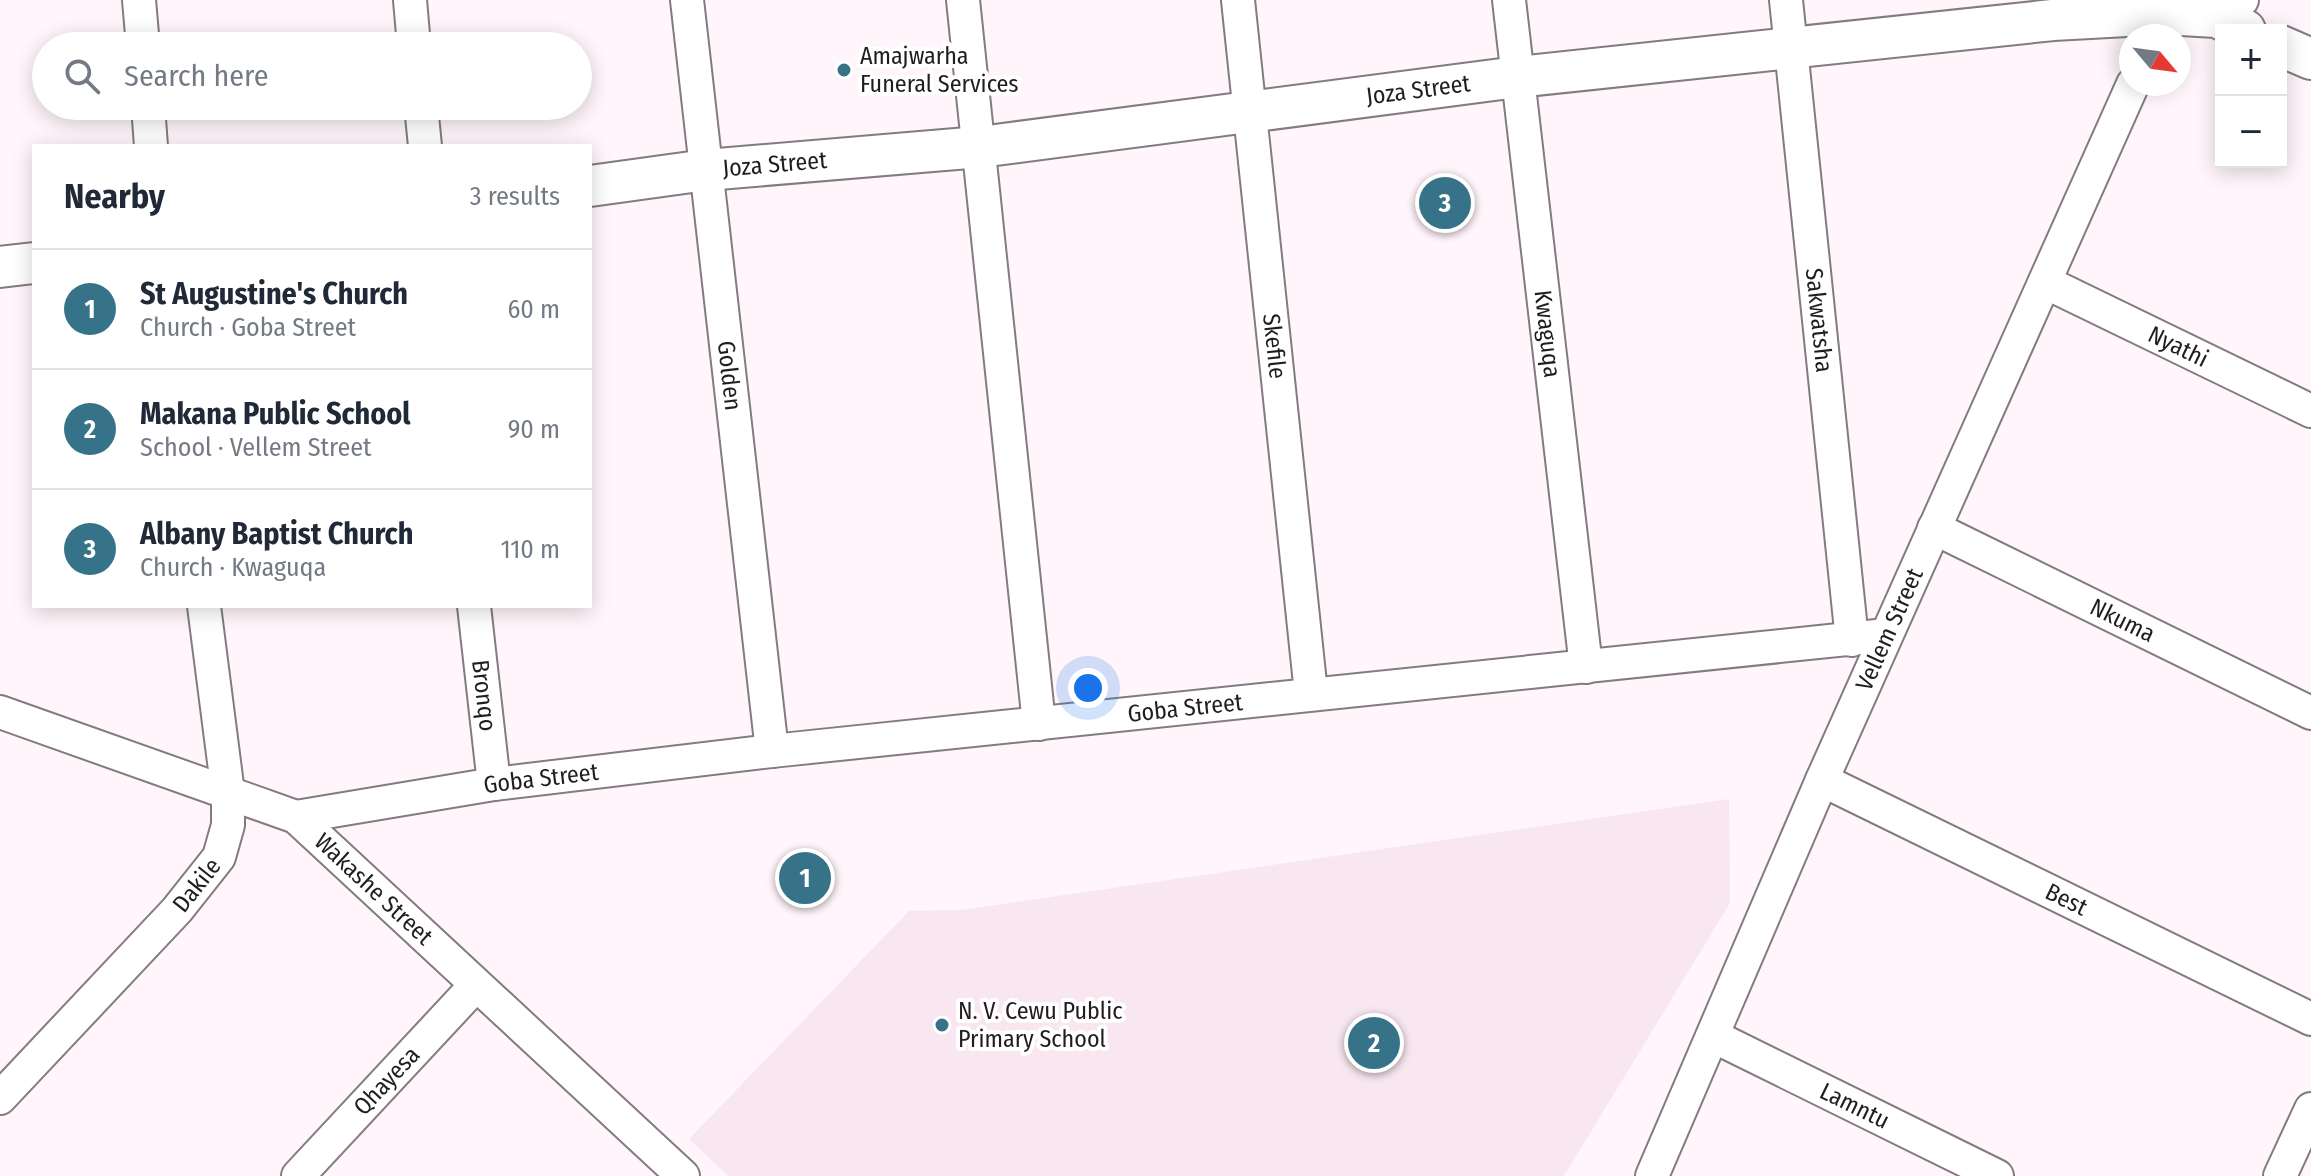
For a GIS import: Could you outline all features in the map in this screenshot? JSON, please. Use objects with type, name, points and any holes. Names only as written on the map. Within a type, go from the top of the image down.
[{"type":"street","points":[[139,0],[142,32]]},
{"type":"street","points":[[410,0],[413,32]]},
{"type":"street","name":"Golden","points":[[687,0],[772,751]]},
{"type":"street","points":[[963,0],[1039,724]]},
{"type":"street","name":"Skefile","points":[[1238,0],[1311,693]]},
{"type":"street","name":"Kwaguqa","points":[[1509,0],[1586,667]]},
{"type":"street","name":"Sakwatsha","points":[[1786,0],[1852,640]]},
{"type":"street","name":"Joza Street","points":[[592,186],[706,170],[980,147],[1517,77],[1791,48],[2052,10],[2153,24]]},
{"type":"street","name":"Joza Street","points":[[2168,24],[2234,16]]},
{"type":"street","points":[[2287,49],[2311,59]]},
{"type":"street","name":"Vellem Street","points":[[1652,1176],[1822,780],[2128,96]]},
{"type":"street","points":[[149,120],[151,144]]},
{"type":"street","points":[[422,120],[425,144]]},
{"type":"street","points":[[0,267],[32,263]]},
{"type":"street","name":"Nyathi","points":[[2045,282],[2311,411]]},
{"type":"street","name":"Nkuma","points":[[1934,528],[2311,713]]},
{"type":"street","name":"Dakile","points":[[0,1098],[204,879],[226,840],[228,793],[204,608]]},
{"type":"street","name":"Bronqo","points":[[474,608],[494,784]]},
{"type":"street","name":"Goba Street","points":[[296,817],[494,784],[772,751],[1886,635]]},
{"type":"street","name":"Wakashe Street","points":[[0,712],[296,817],[676,1174]]},
{"type":"street","name":"Best","points":[[1822,780],[2311,1019]]},
{"type":"street","name":"Qhayesa","points":[[298,1176],[475,986]]},
{"type":"street","name":"Lamntu","points":[[1713,1036],[1997,1176]]},
{"type":"street","points":[[2280,1176],[2311,1109]]},
{"type":"shaded area","points":[[1729,799],[1730,903],[1564,1176],[728,1176],[689,1139],[909,911],[961,910]]},
{"type":"place","name":"Amajwarha Funeral Services","points":[[844,70]]},
{"type":"place","name":"Albany Baptist Church","points":[[1445,203]]},
{"type":"place","name":"St Augustine's Church","points":[[805,878]]},
{"type":"place","name":"N. V. Cewu Public Primary School","points":[[942,1025]]},
{"type":"place","name":"Makana Public School","points":[[1374,1043]]}]
